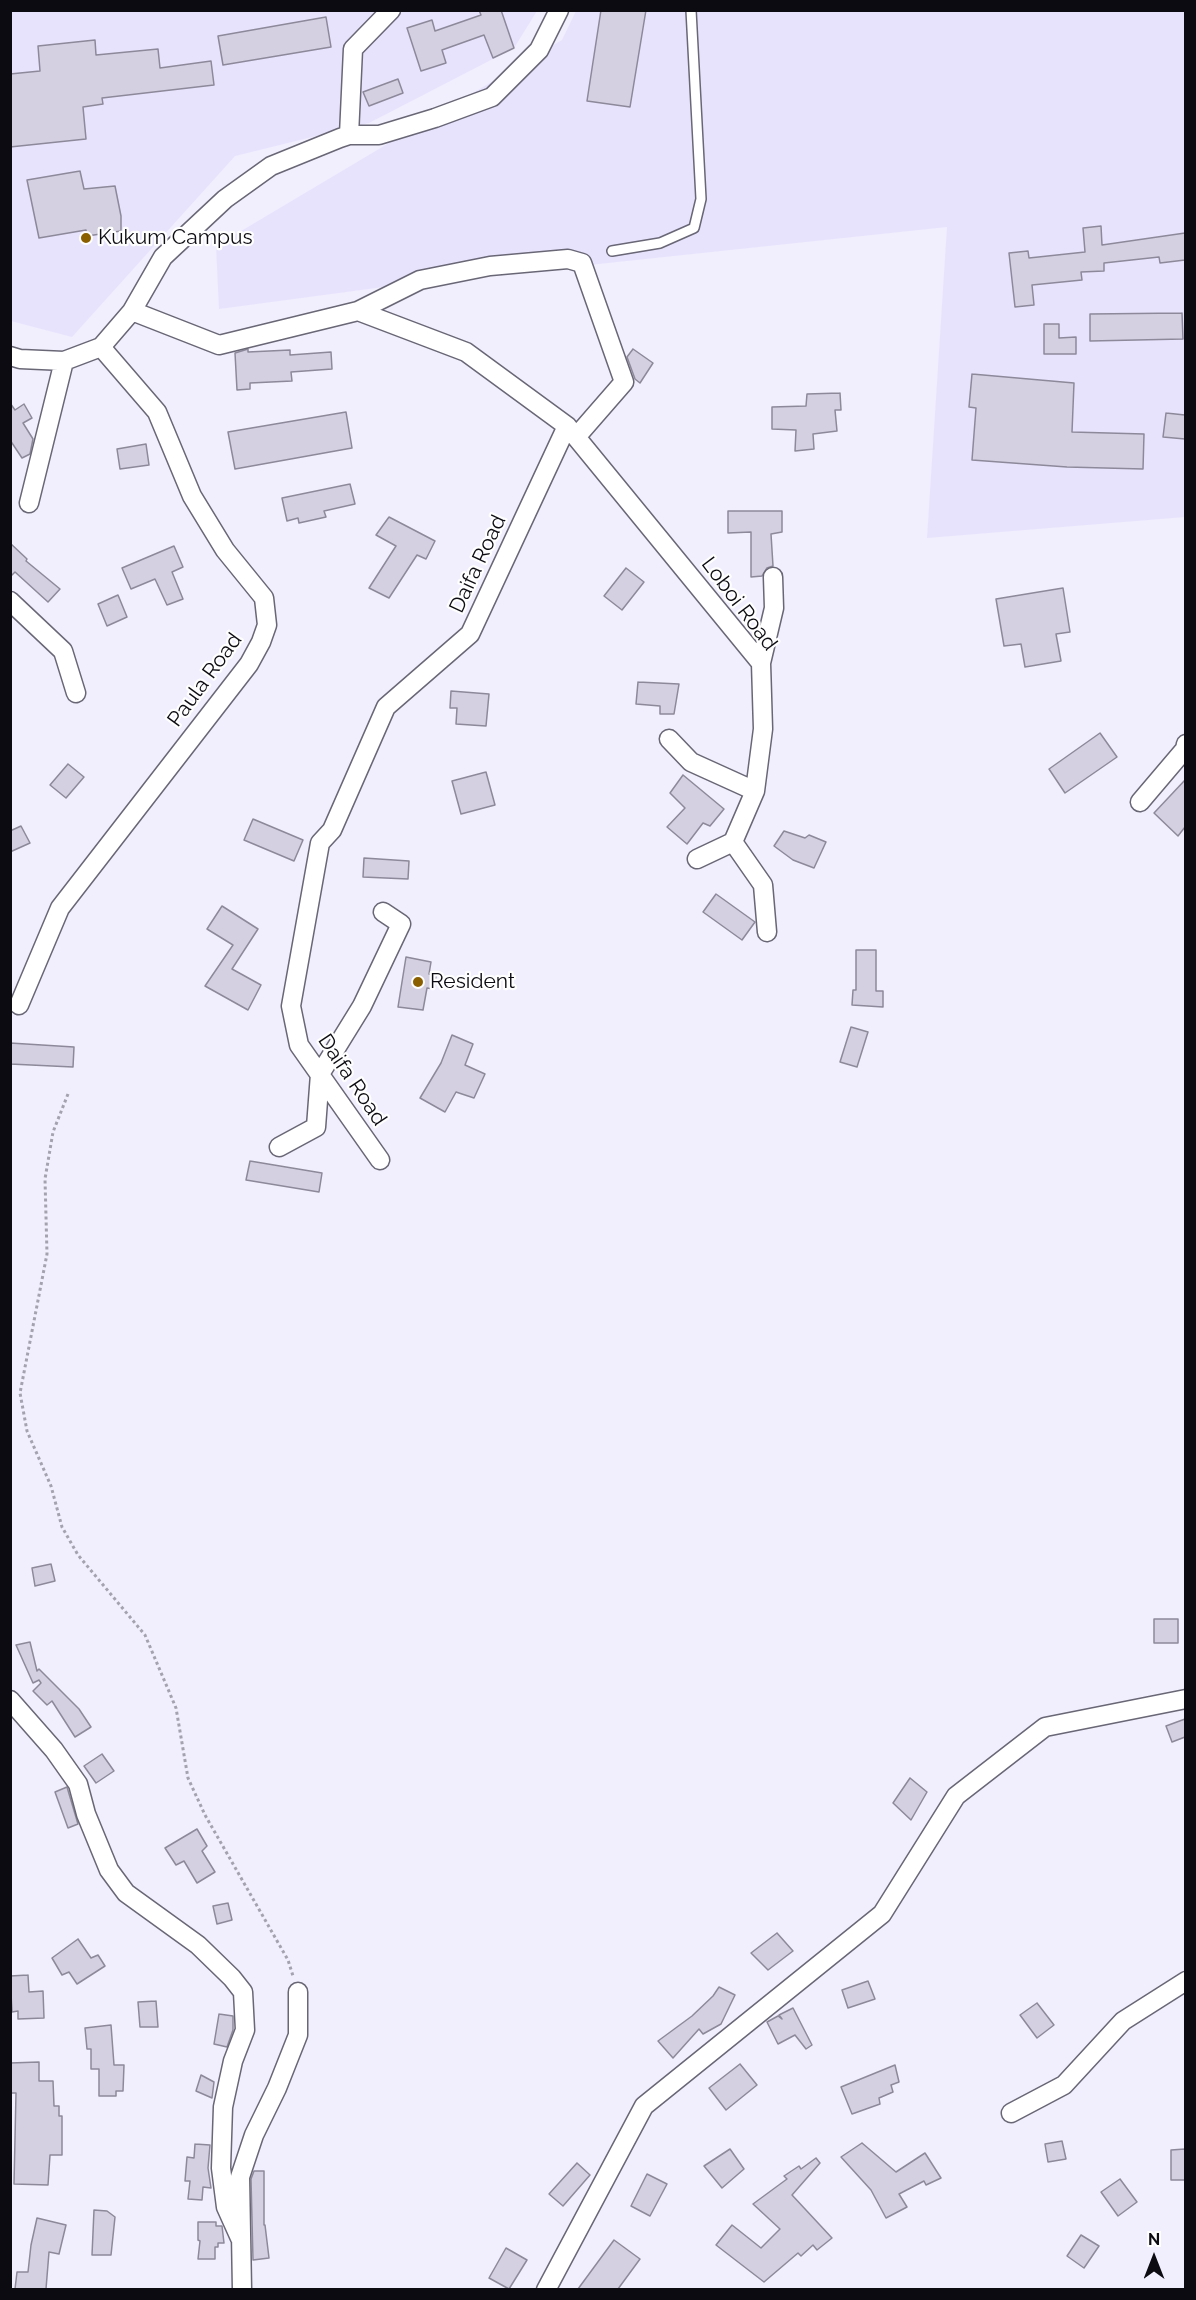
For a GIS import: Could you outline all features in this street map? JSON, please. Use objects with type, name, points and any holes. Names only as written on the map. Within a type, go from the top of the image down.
[{"type":"street","points":[[349,135],[352,49],[391,10]]},
{"type":"street","points":[[10,356],[20,359],[64,361],[101,347],[132,311],[163,257],[225,199],[272,166],[349,135],[379,135],[492,97],[539,50],[559,10]]},
{"type":"street","name":"Daifa Road","points":[[358,312],[420,280],[490,266],[568,259],[582,263],[624,382],[572,431],[470,634],[386,707],[333,830],[320,843],[291,1006],[299,1045],[380,1160]]},
{"type":"street","points":[[132,311],[219,345],[358,312],[466,352],[572,431]]},
{"type":"street","name":"Paula Road","points":[[19,1005],[60,908],[249,664],[267,625],[264,598],[225,550],[192,496],[157,412],[101,347]]},
{"type":"street","points":[[29,503],[64,361]]},
{"type":"street","name":"Loboi Road","points":[[572,431],[761,663],[763,729],[755,791],[733,842]]},
{"type":"street","points":[[761,663],[774,608],[773,578]]},
{"type":"street","points":[[10,601],[63,651],[76,693]]},
{"type":"street","points":[[669,739],[691,762],[755,791]]},
{"type":"street","points":[[1140,802],[1185,749],[1185,744]]},
{"type":"street","points":[[697,859],[733,842],[763,885],[766,932]]},
{"type":"street","points":[[279,1147],[316,1127],[320,1074],[362,1006],[401,924],[383,912]]},
{"type":"street","points":[[546,2289],[645,2106],[882,1914],[956,1796],[1045,1727],[1185,1699]]},
{"type":"street","points":[[10,1700],[54,1750],[78,1784],[86,1814],[109,1870],[126,1893],[198,1945],[243,1992],[245,2030],[233,2061],[223,2107],[221,2168],[226,2207],[240,2238]]},
{"type":"street","points":[[1011,2114],[1064,2085],[1123,2021],[1185,1980]]},
{"type":"street","points":[[242,2289],[240,2177],[254,2134],[277,2088],[298,2035],[298,1992]]},
{"type":"lane","points":[[612,251],[660,243],[694,228],[701,199],[692,10]]},
{"type":"path","points":[[68,1094],[53,1132],[45,1179],[47,1254],[20,1394],[27,1431],[51,1486],[62,1527],[78,1555],[144,1635],[176,1708],[188,1778],[205,1815],[288,1960],[298,1992]]},
{"type":"shaded area","name":"Kukum Campus","points":[[10,11],[537,11],[514,48],[369,123],[235,156],[72,337],[11,321]]},
{"type":"shaded area","points":[[576,11],[1185,11],[1185,517],[927,538],[947,227],[391,286],[219,309],[216,246],[562,40]]},
{"type":"building","points":[[479,10],[501,10],[514,48],[493,58],[484,35],[442,50],[446,63],[421,71],[407,28],[432,20],[435,31],[481,15]]},
{"type":"building","points":[[601,10],[646,10],[630,107],[587,101]]},
{"type":"building","points":[[326,17],[331,47],[223,65],[218,36]]},
{"type":"building","points":[[95,40],[96,55],[158,49],[160,68],[211,61],[214,85],[102,98],[103,104],[83,107],[86,139],[10,147],[10,74],[40,71],[38,46]]},
{"type":"building","points":[[398,79],[403,93],[369,106],[363,92]]},
{"type":"building","points":[[80,171],[84,189],[115,186],[121,216],[121,231],[87,236],[86,230],[39,238],[27,180]]},
{"type":"building","points":[[1101,226],[1102,245],[1185,233],[1185,260],[1160,263],[1159,257],[1104,263],[1104,271],[1081,272],[1082,280],[1032,285],[1034,305],[1015,307],[1009,253],[1028,251],[1029,258],[1085,252],[1083,228]]},
{"type":"building","points":[[1182,313],[1183,339],[1090,341],[1090,314]]},
{"type":"building","points":[[1044,324],[1059,324],[1059,338],[1076,337],[1076,354],[1044,354]]},
{"type":"building","points":[[248,349],[248,352],[290,350],[290,355],[331,352],[332,369],[291,372],[292,381],[250,383],[250,389],[237,390],[235,353]]},
{"type":"building","points":[[633,349],[653,363],[640,383],[635,379],[627,357]]},
{"type":"building","points":[[972,374],[1074,383],[1072,432],[1144,434],[1143,469],[1067,467],[972,460],[976,408],[969,407]]},
{"type":"building","points":[[840,393],[841,410],[835,410],[837,431],[813,434],[814,449],[795,451],[796,430],[772,429],[772,407],[806,406],[807,394]]},
{"type":"building","points":[[10,403],[15,410],[24,404],[32,418],[23,423],[33,439],[30,454],[22,458],[10,440]]},
{"type":"building","points":[[346,412],[352,448],[235,469],[228,432]]},
{"type":"building","points":[[1166,413],[1185,415],[1185,439],[1163,437]]},
{"type":"building","points":[[146,444],[149,465],[120,469],[117,449]]},
{"type":"building","points":[[350,484],[355,504],[324,511],[326,517],[299,523],[298,518],[287,521],[282,498]]},
{"type":"building","points":[[728,511],[782,511],[782,532],[771,534],[773,566],[767,568],[762,576],[751,577],[751,532],[728,533]]},
{"type":"building","points":[[389,517],[435,541],[426,559],[417,555],[389,598],[369,588],[396,546],[376,535]]},
{"type":"building","points":[[10,543],[27,559],[26,561],[60,589],[48,602],[15,572],[10,577]]},
{"type":"building","points":[[174,546],[183,567],[172,572],[183,599],[167,605],[155,579],[131,589],[122,568]]},
{"type":"building","points":[[626,568],[644,582],[622,610],[604,596]]},
{"type":"building","points":[[1063,588],[1070,632],[1056,634],[1061,661],[1025,667],[1021,644],[1004,646],[996,599]]},
{"type":"building","points":[[118,595],[127,617],[107,626],[98,604]]},
{"type":"building","points":[[638,682],[679,684],[674,714],[660,714],[660,706],[636,704]]},
{"type":"building","points":[[451,691],[489,694],[486,726],[456,724],[457,708],[450,708]]},
{"type":"building","points":[[1100,733],[1117,757],[1065,793],[1049,769]]},
{"type":"building","points":[[68,764],[84,777],[66,798],[50,785]]},
{"type":"building","points":[[486,772],[495,805],[461,814],[452,781]]},
{"type":"building","points":[[683,775],[724,809],[710,826],[703,823],[687,844],[667,827],[685,808],[670,793]]},
{"type":"building","points":[[1185,780],[1185,827],[1178,836],[1154,813]]},
{"type":"building","points":[[253,819],[303,840],[294,861],[244,840]]},
{"type":"building","points":[[21,826],[30,843],[10,852],[10,831]]},
{"type":"building","points":[[784,831],[805,838],[809,835],[826,842],[814,868],[793,860],[774,846]]},
{"type":"building","points":[[364,858],[409,861],[408,879],[363,877]]},
{"type":"building","points":[[716,894],[755,922],[742,940],[703,912]]},
{"type":"building","points":[[222,906],[258,929],[232,969],[261,985],[248,1010],[205,986],[233,945],[207,929]]},
{"type":"building","points":[[856,950],[876,950],[876,991],[883,991],[883,1007],[852,1005],[853,990],[856,990]]},
{"type":"building","name":"Resident","points":[[406,957],[431,962],[429,974],[436,976],[434,989],[427,988],[423,1010],[398,1007]]},
{"type":"building","points":[[851,1027],[868,1032],[857,1067],[840,1062]]},
{"type":"building","points":[[452,1035],[473,1044],[465,1065],[485,1074],[474,1098],[456,1092],[445,1112],[420,1098],[441,1063]]},
{"type":"building","points":[[10,1043],[74,1047],[73,1067],[10,1064]]},
{"type":"building","points":[[250,1161],[322,1173],[319,1192],[246,1180]]},
{"type":"building","points":[[51,1564],[55,1581],[35,1586],[32,1568]]},
{"type":"building","points":[[1154,1619],[1178,1619],[1178,1643],[1154,1643]]},
{"type":"building","points":[[30,1642],[37,1671],[39,1669],[79,1709],[91,1727],[75,1737],[52,1701],[47,1705],[33,1691],[41,1683],[39,1680],[33,1683],[16,1645]]},
{"type":"building","points":[[1185,1719],[1185,1737],[1172,1742],[1166,1726]]},
{"type":"building","points":[[102,1754],[114,1771],[96,1783],[84,1766]]},
{"type":"building","points":[[910,1778],[927,1792],[911,1820],[893,1803]]},
{"type":"building","points":[[67,1787],[78,1824],[68,1828],[55,1792]]},
{"type":"building","points":[[197,1829],[207,1846],[202,1851],[215,1872],[197,1883],[184,1861],[176,1865],[165,1848]]},
{"type":"building","points":[[228,1903],[232,1920],[217,1924],[213,1906]]},
{"type":"building","points":[[777,1933],[793,1951],[768,1970],[751,1953]]},
{"type":"building","points":[[78,1939],[91,1958],[98,1955],[105,1966],[77,1984],[69,1972],[62,1975],[52,1958]]},
{"type":"building","points":[[28,1975],[29,1992],[43,1991],[44,2018],[18,2019],[18,2011],[12,2012],[10,1976]]},
{"type":"building","points":[[868,1981],[875,1999],[848,2008],[842,1990]]},
{"type":"building","points":[[719,1987],[735,1995],[721,2024],[703,2034],[699,2029],[673,2058],[658,2041],[692,2016]]},
{"type":"building","points":[[156,2001],[158,2027],[140,2027],[138,2002]]},
{"type":"building","points":[[1037,2003],[1054,2025],[1037,2038],[1020,2015]]},
{"type":"building","points":[[793,2008],[812,2045],[806,2049],[795,2035],[778,2044],[767,2022],[778,2016],[782,2019],[779,2015]]},
{"type":"building","points":[[219,2014],[233,2016],[233,2030],[227,2047],[214,2044]]},
{"type":"building","points":[[111,2025],[114,2065],[124,2065],[123,2091],[116,2091],[116,2096],[99,2096],[99,2069],[91,2069],[91,2049],[87,2049],[85,2028]]},
{"type":"building","points":[[39,2062],[39,2081],[53,2081],[54,2106],[59,2106],[59,2116],[62,2116],[62,2155],[50,2155],[48,2185],[14,2184],[16,2093],[10,2093],[10,2063]]},
{"type":"building","points":[[740,2064],[757,2085],[726,2110],[709,2088]]},
{"type":"building","points":[[895,2065],[899,2082],[891,2085],[893,2092],[879,2098],[880,2104],[852,2114],[841,2087]]},
{"type":"building","points":[[201,2075],[214,2082],[212,2098],[196,2091]]},
{"type":"building","points":[[1062,2141],[1066,2159],[1048,2162],[1045,2144]]},
{"type":"building","points":[[862,2143],[896,2172],[925,2153],[941,2178],[926,2185],[924,2181],[899,2194],[907,2207],[886,2218],[871,2190],[841,2157]]},
{"type":"building","points":[[195,2144],[210,2145],[208,2168],[211,2188],[203,2187],[202,2200],[188,2199],[190,2181],[185,2181],[187,2157],[194,2158]]},
{"type":"building","points":[[730,2149],[744,2169],[722,2188],[704,2166]]},
{"type":"building","points":[[1185,2149],[1185,2180],[1171,2180],[1171,2150]]},
{"type":"building","points":[[816,2158],[820,2163],[792,2195],[832,2238],[817,2250],[813,2245],[801,2256],[798,2253],[764,2282],[716,2245],[732,2225],[761,2248],[780,2229],[753,2204],[787,2179],[784,2176],[799,2166],[801,2169]]},
{"type":"building","points":[[577,2163],[590,2175],[563,2206],[549,2194]]},
{"type":"building","points":[[254,2171],[264,2171],[264,2225],[269,2258],[253,2260],[251,2179]]},
{"type":"building","points":[[647,2174],[667,2184],[650,2216],[631,2206]]},
{"type":"building","points":[[1120,2179],[1137,2202],[1118,2216],[1101,2192]]},
{"type":"building","points":[[94,2210],[107,2211],[115,2217],[111,2255],[92,2255]]},
{"type":"building","points":[[37,2218],[66,2225],[59,2254],[49,2252],[46,2289],[15,2289],[17,2272],[28,2272]]},
{"type":"building","points":[[198,2222],[216,2222],[216,2226],[222,2226],[224,2243],[218,2243],[218,2247],[215,2247],[215,2259],[198,2259],[200,2241],[198,2240]]},
{"type":"building","points":[[1081,2235],[1099,2246],[1084,2268],[1067,2256]]},
{"type":"building","points":[[614,2240],[640,2259],[618,2289],[578,2289]]},
{"type":"building","points":[[506,2248],[527,2260],[509,2289],[489,2278]]},
{"type":"place","name":"Kukum Campus","points":[[86,238]]},
{"type":"place","name":"Resident","points":[[418,982]]}]
